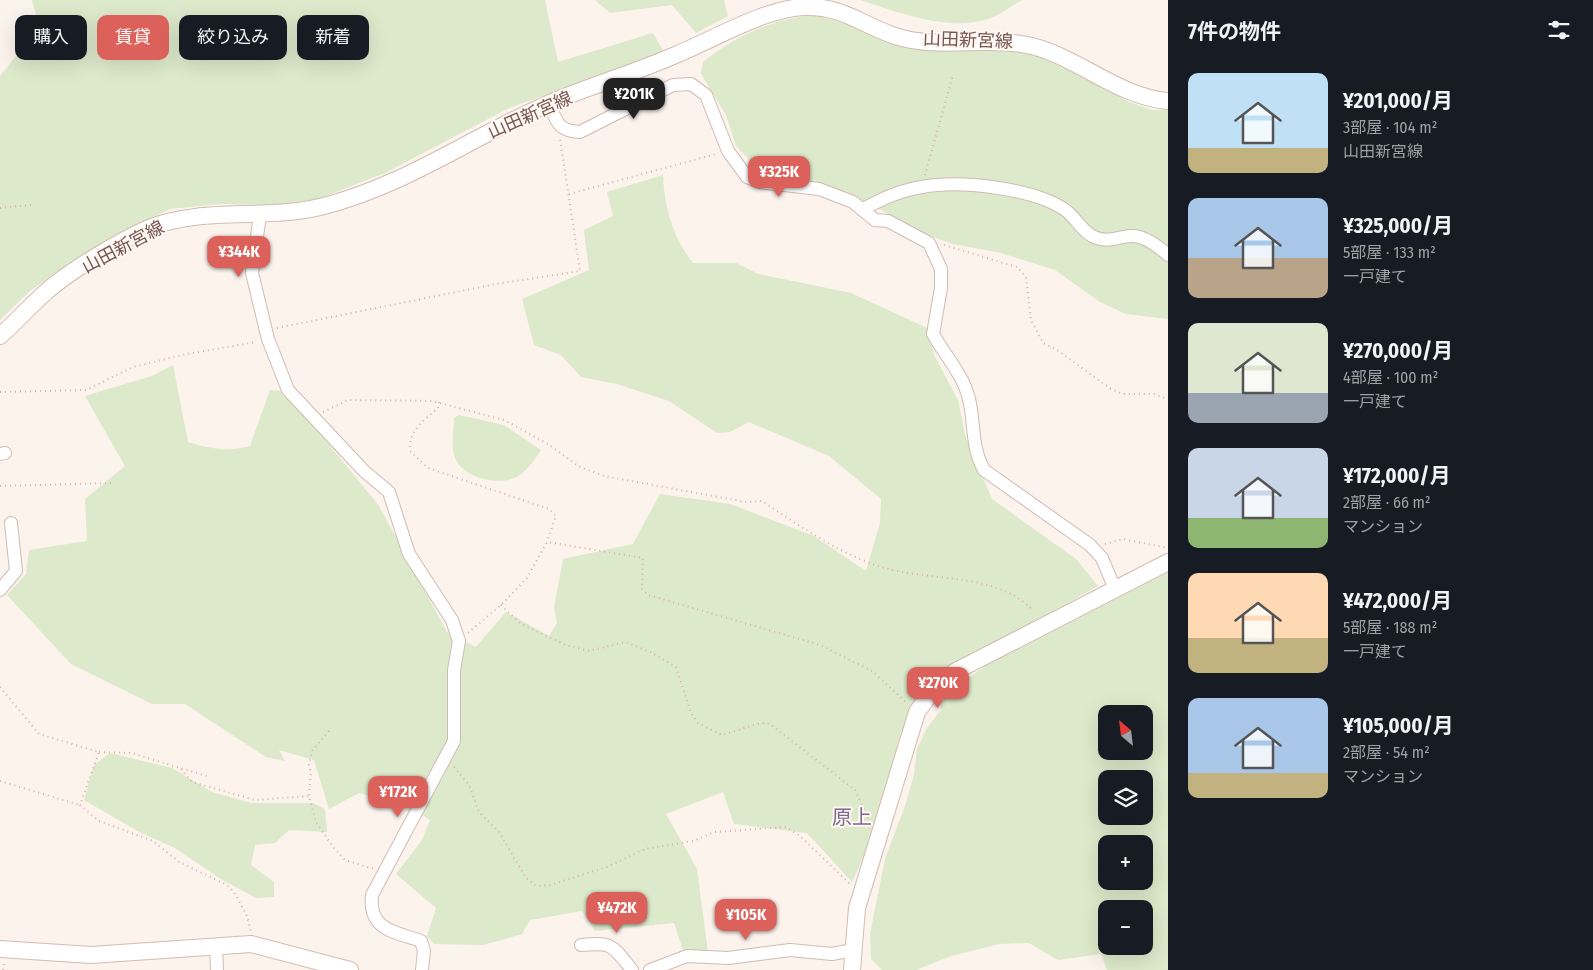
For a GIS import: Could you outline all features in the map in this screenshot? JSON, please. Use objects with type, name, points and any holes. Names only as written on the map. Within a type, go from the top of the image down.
[{"type":"main road","name":"山田新宮線","points":[[0,336],[48,290],[101,254],[147,229],[176,219],[260,215],[322,207],[373,191],[417,172],[467,143],[549,104],[678,55],[754,20],[804,4],[842,11],[896,36],[955,44],[991,41],[1020,42],[1049,51],[1121,88],[1155,100],[1168,101]]},
{"type":"main road","points":[[852,970],[857,908],[861,892],[917,712],[930,694],[956,672],[1168,562]]},
{"type":"main road","points":[[0,949],[91,955],[251,944],[350,970]]},
{"type":"street","points":[[549,104],[557,124],[568,132],[580,132],[673,85],[691,84],[706,96],[728,151],[747,177],[759,182],[819,189],[853,202],[875,220],[888,221],[929,243],[941,269],[941,288],[933,334],[963,380],[969,399],[974,447],[980,464],[984,470],[1094,550],[1102,558],[1115,589]]},
{"type":"street","points":[[862,210],[878,201],[922,187],[964,185],[1012,190],[1041,198],[1065,210],[1091,236],[1105,242],[1133,236],[1158,246],[1168,255]]},
{"type":"street","points":[[260,215],[252,273],[267,334],[288,390],[364,471],[389,492],[409,554],[452,620],[458,641],[454,670],[454,741],[372,895],[371,907],[376,920],[383,928],[421,941],[424,950],[422,970]]},
{"type":"street","points":[[0,590],[16,571],[11,523]]},
{"type":"street","points":[[581,945],[605,943],[616,949],[632,970]]},
{"type":"street","points":[[216,946],[217,970]]},
{"type":"street","points":[[650,970],[687,956],[729,964],[790,950],[832,954],[853,950]]},
{"type":"path","points":[[922,187],[953,75]]},
{"type":"path","points":[[0,392],[86,390],[133,366],[267,334],[496,284],[580,271],[557,124]]},
{"type":"path","points":[[569,194],[728,151]]},
{"type":"path","points":[[0,208],[31,205]]},
{"type":"path","points":[[929,243],[952,246],[1017,267],[1026,277],[1031,320],[1043,343],[1057,350],[1111,389],[1123,394],[1154,394],[1168,399]]},
{"type":"path","points":[[318,420],[326,409],[348,400],[439,402],[504,420],[548,444],[578,466],[604,476],[746,502],[762,501],[850,556],[881,567],[1005,590],[1033,610]]},
{"type":"path","points":[[439,402],[438,408],[417,427],[409,441],[410,451],[428,468],[549,509],[556,516],[547,542],[527,578],[501,605],[458,641]]},
{"type":"path","points":[[0,486],[113,483]]},
{"type":"path","points":[[1094,550],[1112,540],[1123,539],[1168,548]]},
{"type":"path","points":[[547,542],[643,558],[642,589],[648,595],[820,645],[872,671],[917,712]]},
{"type":"path","points":[[501,605],[521,624],[566,645],[589,651],[625,642],[650,652],[676,667],[691,713],[698,723],[722,734],[760,723],[770,724],[855,790],[870,822],[881,829]]},
{"type":"path","points":[[0,687],[39,734],[99,752],[131,753],[207,776]]},
{"type":"path","points":[[329,731],[312,751],[308,765],[311,773],[309,796],[316,822],[333,847],[345,860],[365,868],[386,870]]},
{"type":"path","points":[[80,805],[99,752]]},
{"type":"path","points":[[443,762],[458,769],[469,785],[479,812],[499,832],[526,878],[536,886],[550,885],[607,868],[645,849],[693,841],[714,832],[729,829],[786,827],[800,836],[861,892]]},
{"type":"path","points":[[182,769],[192,782],[255,800],[309,796]]},
{"type":"path","points":[[0,781],[80,805],[99,821],[154,841],[179,862],[227,885],[234,892],[247,916],[252,937],[251,944]]},
{"type":"green space","points":[[32,0],[545,0],[558,62],[653,33],[664,53],[509,108],[385,173],[318,199],[272,205],[222,204],[170,209],[119,234],[69,264],[30,291],[0,320],[0,76],[15,57],[15,60],[87,60],[87,15],[36,15]]},
{"type":"green space","points":[[595,0],[724,0],[728,16],[696,33],[672,5],[610,13]]},
{"type":"green space","points":[[860,0],[1022,0],[988,19],[956,23],[923,19]]},
{"type":"green space","points":[[816,15],[846,24],[890,43],[969,51],[1009,48],[1034,55],[1088,79],[1129,102],[1152,110],[1168,110],[1168,319],[1126,314],[1100,302],[1055,270],[1001,253],[953,244],[916,231],[878,208],[840,191],[766,177],[736,146],[726,115],[701,74],[703,62],[742,36],[770,24]]},
{"type":"green space","points":[[663,175],[665,199],[671,222],[680,243],[693,263],[736,263],[758,274],[851,293],[927,328],[934,355],[958,400],[966,438],[992,499],[1076,559],[1098,586],[938,675],[925,691],[900,735],[875,832],[852,882],[807,833],[734,824],[723,792],[666,814],[697,869],[708,952],[683,950],[674,923],[595,931],[582,911],[530,920],[522,934],[483,945],[434,944],[427,936],[436,908],[396,874],[422,840],[430,820],[409,807],[359,793],[329,809],[314,760],[279,750],[285,761],[266,757],[185,704],[152,704],[71,664],[7,595],[26,574],[29,550],[87,541],[85,499],[125,466],[85,396],[152,376],[173,365],[188,442],[204,446],[226,449],[250,446],[270,390],[281,391],[323,437],[379,506],[447,632],[476,647],[506,612],[549,636],[557,623],[554,608],[563,559],[633,544],[660,494],[730,504],[814,536],[866,571],[880,523],[881,499],[829,456],[749,422],[730,432],[717,433],[669,401],[617,384],[581,377],[561,355],[534,345],[522,299],[589,270],[584,230],[613,216],[607,192]]},
{"type":"green space","points":[[459,415],[504,425],[541,450],[525,471],[511,479],[493,481],[475,476],[460,466],[454,456],[454,418]]},
{"type":"green space","points":[[1168,570],[1168,970],[1107,970],[1101,955],[1153,955],[1153,900],[1098,900],[1098,954],[1058,960],[1029,943],[999,944],[951,956],[916,970],[882,970],[871,959],[870,934],[885,859],[905,806],[914,775],[917,749],[927,728],[941,710],[941,703],[952,689],[990,663]]},
{"type":"green space","points":[[110,753],[172,768],[212,792],[251,803],[313,803],[325,809],[327,832],[289,830],[275,843],[255,845],[251,865],[274,882],[274,897],[256,898],[219,878],[175,848],[141,833],[84,800],[94,765]]},
{"type":"district","name":"原上","points":[[852,817]]}]
